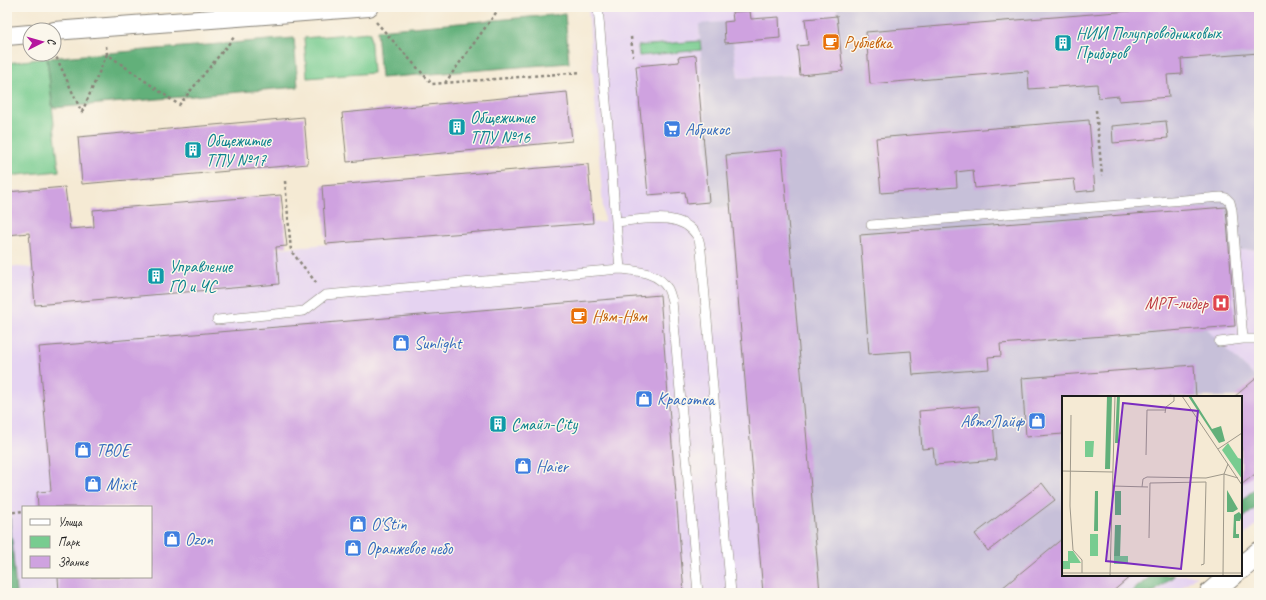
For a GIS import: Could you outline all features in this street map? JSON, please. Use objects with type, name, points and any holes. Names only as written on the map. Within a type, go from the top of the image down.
[{"type":"main road","points":[[1242,567],[1259,553]]},
{"type":"main road","points":[[1211,593],[1231,576]]},
{"type":"street","points":[[62,32],[372,14]]},
{"type":"street","points":[[7,36],[22,35]]},
{"type":"lane","points":[[598,7],[620,269]]},
{"type":"lane","points":[[871,225],[1221,197],[1226,198],[1230,202],[1232,210],[1243,339]]},
{"type":"lane","points":[[616,222],[664,219],[678,221],[690,228],[698,237],[702,251],[731,593]]},
{"type":"lane","points":[[217,320],[304,311],[325,295],[620,269],[647,273],[659,280],[668,289],[672,302],[698,593]]},
{"type":"lane","points":[[1219,342],[1243,339],[1259,340]]},
{"type":"path","points":[[445,83],[498,10]]},
{"type":"path","points":[[372,14],[432,84],[582,72]]},
{"type":"path","points":[[107,54],[179,105],[238,33]]},
{"type":"path","points":[[631,37],[633,56]]},
{"type":"path","points":[[59,62],[82,113],[107,54],[106,45]]},
{"type":"path","points":[[1096,110],[1102,176]]},
{"type":"path","points":[[285,181],[291,251],[325,295]]},
{"type":"path","points":[[7,513],[22,511]]},
{"type":"shaded area","points":[[588,7],[837,7],[843,71],[738,78],[733,42],[699,24],[711,208],[730,207],[763,593],[7,593],[7,266],[32,268],[604,222]]},
{"type":"shaded area","points":[[837,7],[1259,7],[1259,249],[1229,251],[1235,326],[1206,329],[1256,378],[1235,396],[1062,396],[1062,539],[996,593],[763,593],[730,207],[711,208],[699,24],[724,22],[725,42],[733,42],[738,78],[842,71]]},
{"type":"shaded area","points":[[1259,249],[1259,376],[1256,378],[1205,329],[1235,326],[1229,251]]},
{"type":"shaded area","points":[[1259,471],[1259,523],[1242,537],[1242,484]]},
{"type":"shaded area","points":[[1131,576],[1196,576],[1175,593],[1111,593]]},
{"type":"green space","points":[[565,14],[569,63],[381,78],[377,30]]},
{"type":"green space","points":[[370,32],[373,73],[307,78],[304,38]]},
{"type":"green space","points":[[294,38],[298,87],[53,108],[47,62],[62,62],[62,57]]},
{"type":"green space","points":[[700,41],[701,50],[639,56],[638,46]]},
{"type":"green space","points":[[22,61],[47,62],[59,171],[7,176],[7,63]]},
{"type":"green space","points":[[1259,485],[1259,505],[1242,519],[1242,500]]},
{"type":"green space","points":[[7,518],[10,518],[16,593],[7,593]]},
{"type":"green space","points":[[1151,576],[1174,576],[1153,593],[1130,593]]},
{"type":"building","name":"НИИ Полупроводниковых Приборов","points":[[1180,7],[1259,7],[1259,53],[1181,59],[1182,74],[1167,75],[1169,97],[1119,101],[1119,96],[1098,98],[1097,84],[1029,89],[1028,71],[870,84],[866,32]]},
{"type":"building","points":[[750,11],[751,19],[779,17],[780,38],[725,43],[724,22],[733,21],[732,12]]},
{"type":"building","points":[[837,16],[843,71],[800,75],[797,46],[808,45],[805,19]]},
{"type":"building","name":"Абрикос","points":[[696,55],[709,202],[687,204],[685,192],[648,195],[636,66],[679,62],[678,57]]},
{"type":"building","name":"Общежитие ТПУ №16","points":[[567,92],[572,141],[347,162],[342,113]]},
{"type":"building","name":"Общежитие ТПУ №17","points":[[304,117],[308,164],[82,184],[78,137]]},
{"type":"building","points":[[1089,120],[1095,190],[1076,192],[1074,179],[975,188],[973,170],[956,172],[957,187],[881,193],[876,138]]},
{"type":"building","points":[[1166,121],[1168,138],[1113,143],[1112,126]]},
{"type":"building","points":[[782,150],[820,593],[763,593],[726,155]]},
{"type":"building","points":[[588,164],[593,223],[326,244],[322,186]]},
{"type":"building","points":[[65,187],[70,229],[94,227],[93,210],[281,195],[287,246],[276,247],[279,284],[35,305],[29,233],[7,235],[7,192]]},
{"type":"building","points":[[1226,207],[1235,326],[1000,344],[1001,356],[988,357],[989,369],[913,375],[911,351],[869,354],[860,235]]},
{"type":"building","points":[[660,295],[684,593],[59,593],[58,578],[152,578],[152,506],[38,506],[37,492],[51,491],[39,347]]},
{"type":"building","points":[[1194,365],[1196,396],[1062,396],[1062,434],[1026,437],[1022,378]]},
{"type":"building","points":[[1259,376],[1259,471],[1242,484],[1242,396],[1235,396]]},
{"type":"building","points":[[979,406],[980,424],[993,422],[996,460],[935,465],[933,448],[922,449],[919,411]]},
{"type":"building","points":[[1042,483],[1055,500],[988,551],[975,534]]},
{"type":"building","points":[[1062,539],[1062,576],[1131,576],[1111,593],[996,593]]},
{"type":"place","name":"Рублевка","points":[[831,42]]},
{"type":"place","name":"НИИ Полупроводниковых Приборов","points":[[1063,43]]},
{"type":"place","name":"Общежитие ТПУ №16","points":[[457,127]]},
{"type":"place","name":"Абрикос","points":[[672,129]]},
{"type":"place","name":"Общежитие ТПУ №17","points":[[193,150]]},
{"type":"place","name":"Управление ГО и ЧС","points":[[156,276]]},
{"type":"place","name":"МРТ-лидер","points":[[1221,303]]},
{"type":"place","name":"Ням-Ням","points":[[579,316]]},
{"type":"place","name":"Sunlight","points":[[401,343]]},
{"type":"place","name":"Красотка","points":[[644,399]]},
{"type":"place","name":"АвтоЛайф","points":[[1037,421]]},
{"type":"place","name":"Смайл-City","points":[[498,424]]},
{"type":"place","name":"ТВОЕ","points":[[83,450]]},
{"type":"place","name":"Haier","points":[[523,466]]},
{"type":"place","name":"Mixit","points":[[93,484]]},
{"type":"place","name":"O'Stin","points":[[358,524]]},
{"type":"place","name":"Ozon","points":[[172,539]]},
{"type":"place","name":"Оранжевое небо","points":[[353,548]]}]
